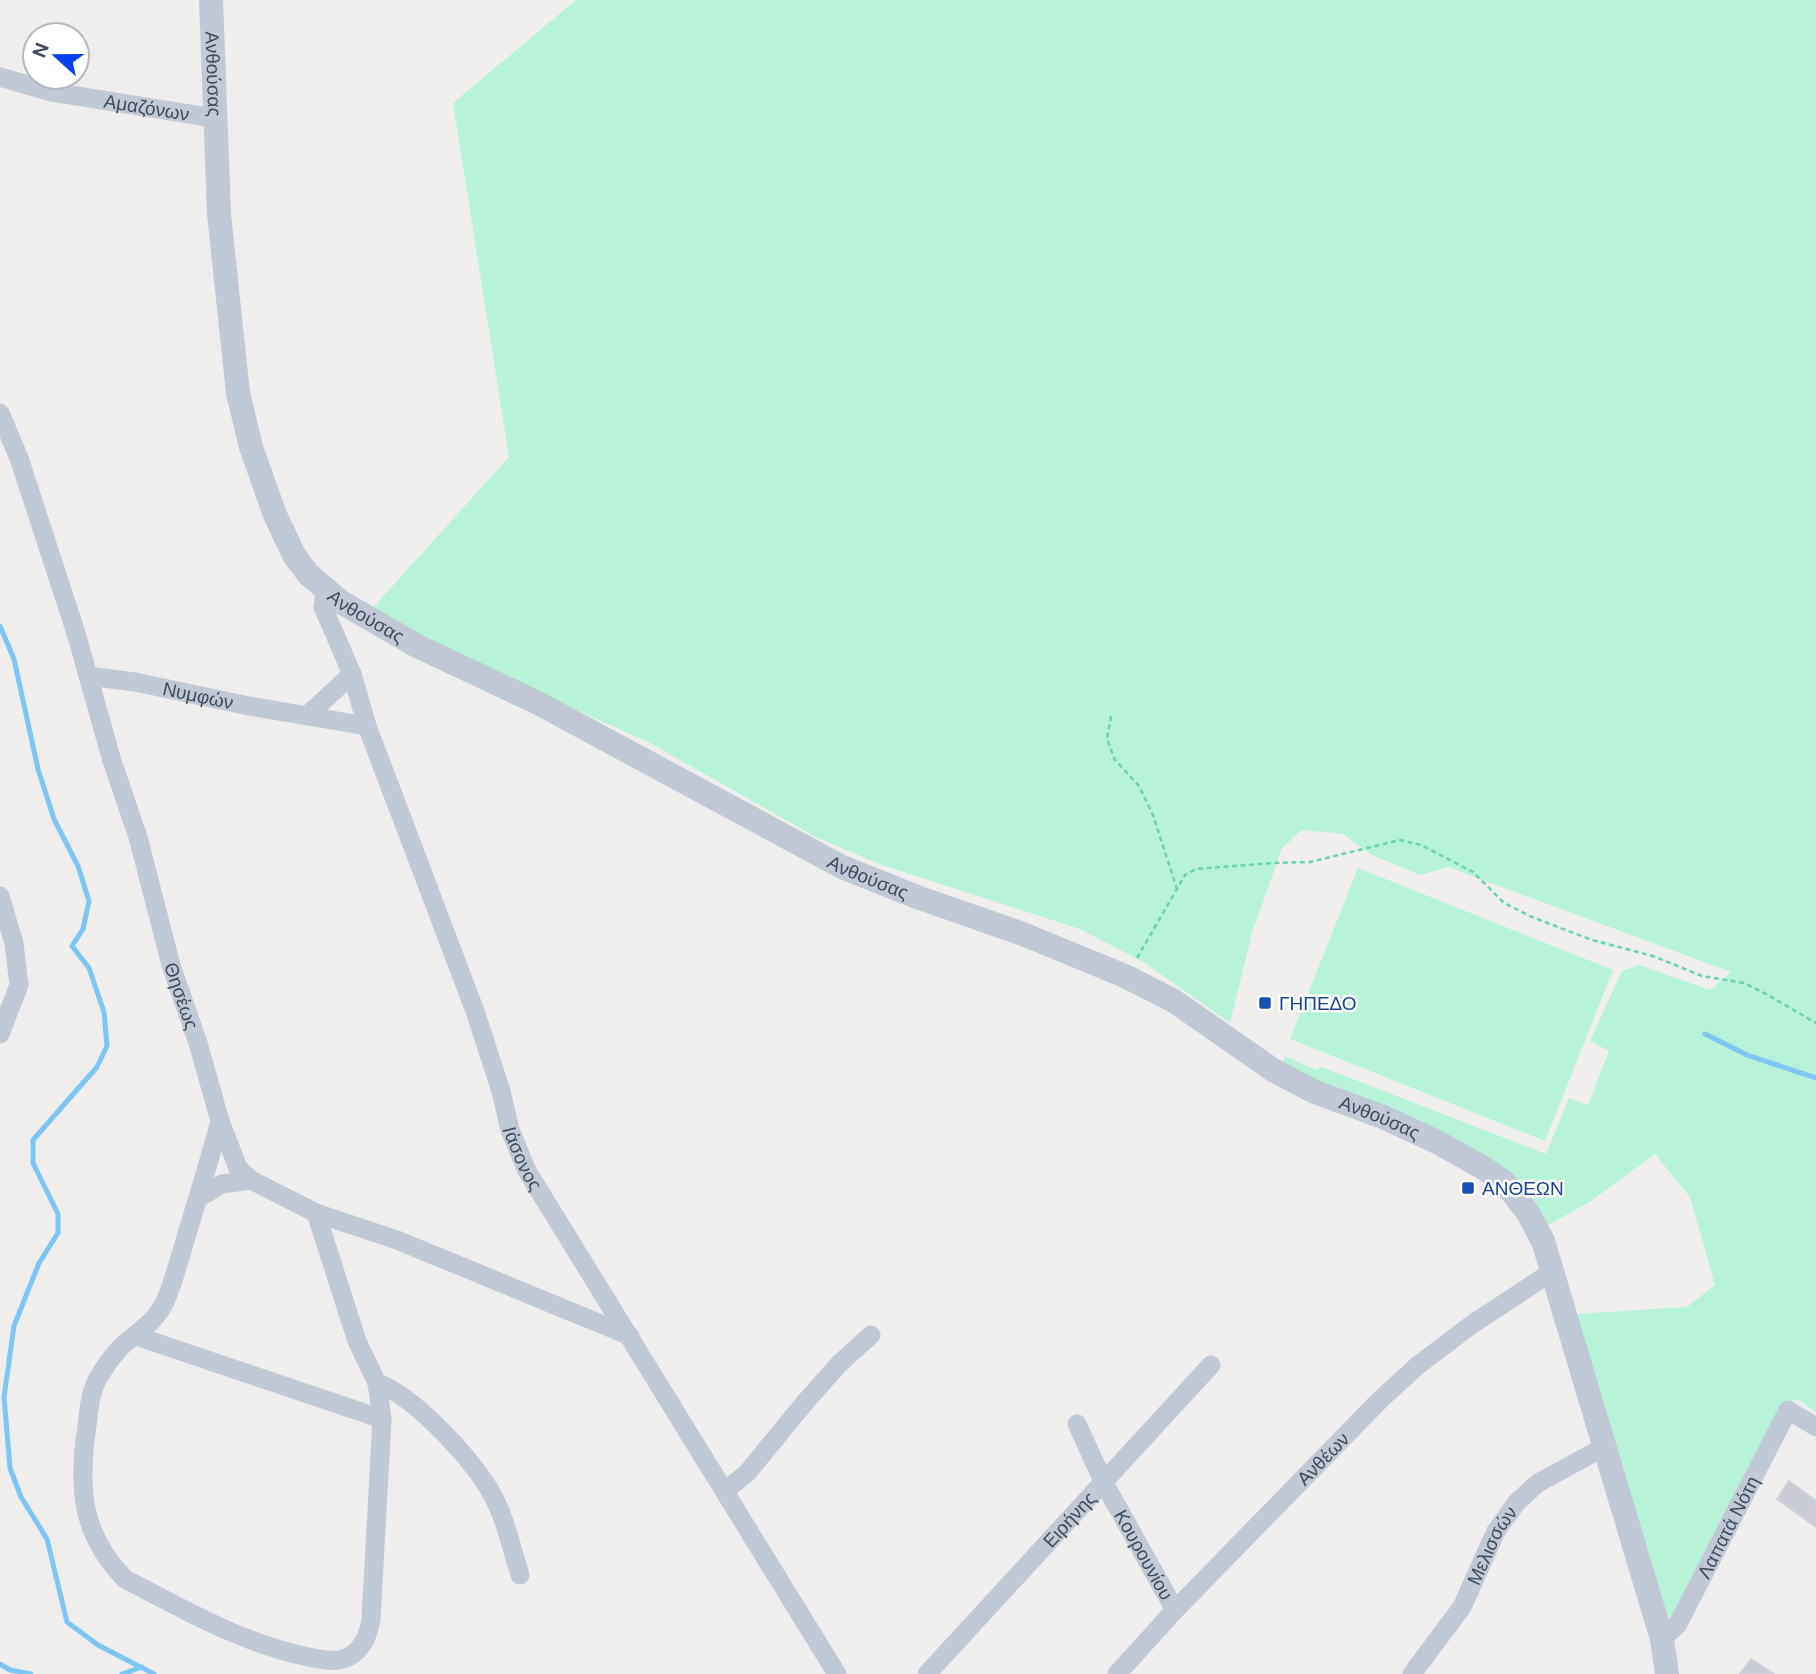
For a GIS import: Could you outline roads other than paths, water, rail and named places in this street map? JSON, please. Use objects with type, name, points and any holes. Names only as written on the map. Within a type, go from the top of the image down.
[{"type":"street","name":"Ανθούσας","points":[[211,0],[214,118],[223,257],[238,393],[246,429],[283,534],[308,574],[325,590],[365,617],[417,646],[538,703],[842,867],[1127,976],[1174,1001],[1273,1070],[1315,1092],[1412,1130],[1482,1167],[1504,1182],[1537,1227],[1553,1271],[1662,1639],[1667,1674]]},
{"type":"street","name":"Αμαζόνων","points":[[0,78],[52,92],[214,118]]},
{"type":"street","name":"Θησέως","points":[[0,413],[19,458],[76,633],[112,761],[138,837],[171,965],[198,1043],[219,1121],[239,1168],[251,1180],[316,1213],[397,1240],[630,1336]]},
{"type":"street","name":"Ιάσονος","points":[[325,590],[323,607],[352,674],[368,726],[475,1011],[501,1091],[510,1130],[527,1171],[838,1674]]},
{"type":"street","points":[[309,714],[352,674]]},
{"type":"street","name":"Νυμφών","points":[[88,676],[368,726]]},
{"type":"street","points":[[0,896],[14,943],[19,985],[0,1034]]},
{"type":"street","points":[[219,1121],[200,1197],[173,1283],[161,1310],[120,1348],[98,1377],[92,1393],[82,1462],[83,1492],[90,1527],[97,1545],[125,1578],[194,1615],[271,1648],[327,1661],[350,1657],[367,1638],[372,1620],[382,1419],[377,1383],[357,1341],[316,1213]]},
{"type":"street","points":[[200,1197],[222,1184],[251,1180]]},
{"type":"street","name":"Ανθέων","points":[[1117,1674],[1175,1610],[1380,1400],[1417,1366],[1471,1325],[1553,1271]]},
{"type":"street","points":[[725,1491],[747,1473],[840,1363],[872,1335]]},
{"type":"street","points":[[136,1336],[382,1419]]},
{"type":"street","name":"Ειρήνης","points":[[927,1674],[1211,1365]]},
{"type":"street","points":[[377,1383],[391,1388],[418,1409],[472,1466],[490,1490],[520,1575]]},
{"type":"street","name":"Λαπατά Νότη","points":[[1662,1639],[1678,1624],[1788,1410],[1816,1427]]},
{"type":"street","name":"Κουρουνίου","points":[[1077,1424],[1104,1483],[1175,1610]]},
{"type":"street","name":"Μελισσών","points":[[1412,1674],[1462,1607],[1496,1531],[1517,1502],[1538,1483],[1604,1447]]},
{"type":"waterway","points":[[0,626],[14,659],[38,769],[54,819],[78,866],[89,901],[83,929],[72,946],[89,968],[104,1012],[107,1046],[97,1067],[33,1140],[33,1163],[58,1214],[58,1233],[39,1263],[14,1326],[4,1397],[10,1468],[21,1497],[47,1539],[67,1622],[98,1645],[154,1674]]},
{"type":"waterway","points":[[1705,1034],[1747,1055],[1816,1078]]},
{"type":"waterway","points":[[0,1664],[10,1670],[31,1674]]},
{"type":"waterway","points":[[122,1674],[142,1667]]},
{"type":"place","name":"ΓΗΠΕΔΟ","points":[[1265,1003]]},
{"type":"place","name":"ΑΝΘΕΩΝ","points":[[1468,1188]]}]
